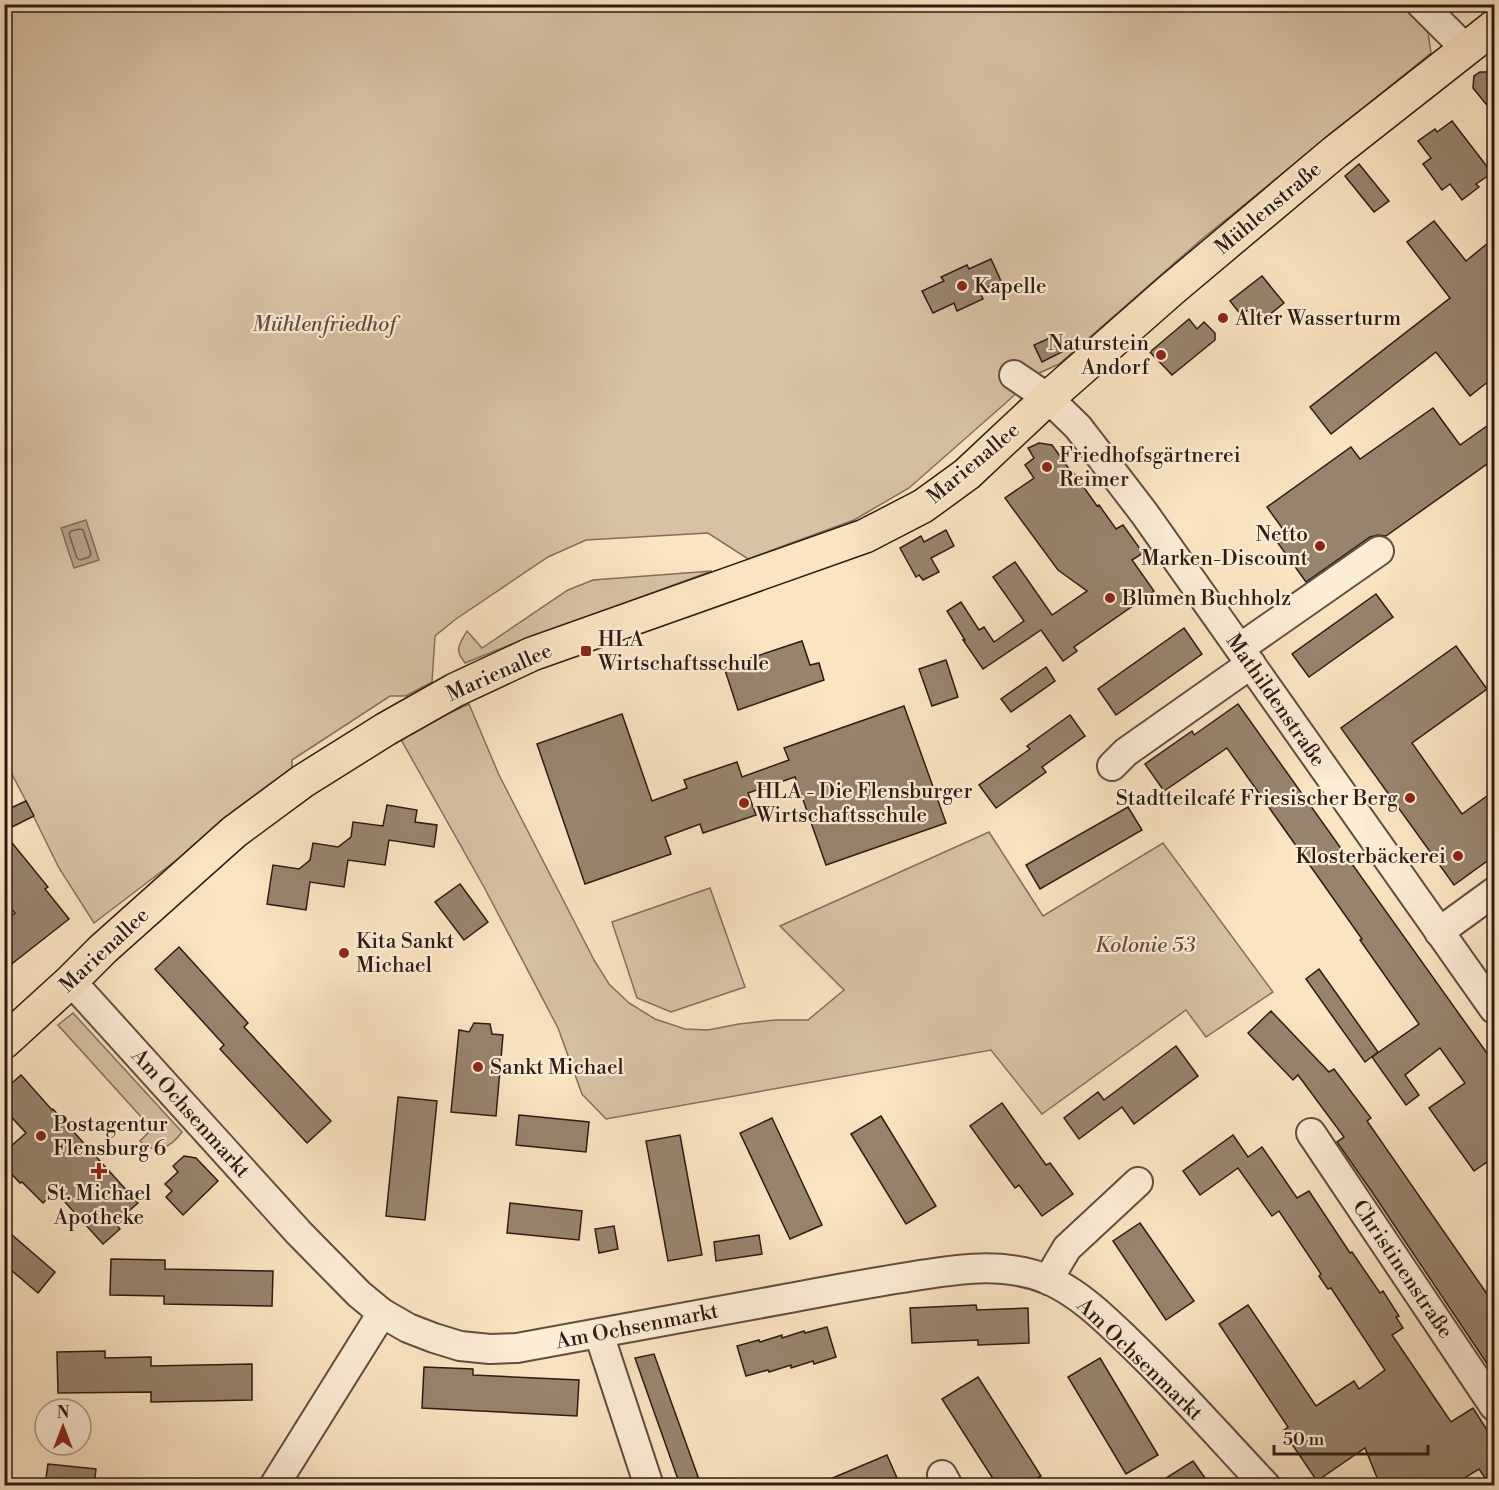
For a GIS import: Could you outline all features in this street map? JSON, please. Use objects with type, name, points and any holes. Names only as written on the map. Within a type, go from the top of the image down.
[{"type":"main road","name":"Mühlenstraße","points":[[1048,398],[1172,289],[1335,152],[1494,27]]},
{"type":"main road","name":"Marienallee","points":[[4,1042],[234,831],[303,781],[386,729],[455,690],[532,654],[865,536],[923,506],[967,474],[1048,398]]},
{"type":"street","points":[[1421,4],[1466,49]]},
{"type":"street","name":"Mathildenstraße","points":[[1014,375],[1048,398],[1078,427],[1144,513],[1494,1009]]},
{"type":"street","points":[[1112,766],[1126,752],[1245,656],[1379,552]]},
{"type":"street","points":[[1439,932],[1494,892]]},
{"type":"street","name":"Am Ochsenmarkt","points":[[71,981],[299,1233],[359,1294],[382,1313],[408,1328],[460,1346],[490,1349],[517,1348],[872,1283],[947,1271],[977,1268],[1007,1269],[1048,1280],[1063,1287],[1091,1307],[1150,1362],[1266,1485]]},
{"type":"street","name":"Christinenstraße","points":[[1311,1133],[1494,1406]]},
{"type":"street","points":[[1048,1280],[1067,1248],[1138,1182]]},
{"type":"street","points":[[274,1485],[382,1313]]},
{"type":"street","points":[[599,1334],[649,1485]]},
{"type":"green space","name":"Mühlenfriedhof","points":[[1406,4],[1428,32],[1431,53],[1202,239],[1059,364],[1035,375],[909,488],[854,520],[748,559],[708,533],[586,540],[548,557],[456,619],[435,636],[432,682],[406,696],[390,696],[292,760],[292,772],[94,923],[59,868],[5,761],[4,5]]},
{"type":"green space","points":[[712,571],[465,663],[460,654],[460,644],[467,631],[482,648],[568,590],[593,580]]},
{"type":"green space","name":"Kolonie 53","points":[[469,704],[499,775],[594,960],[609,984],[629,1003],[655,1019],[685,1029],[708,1030],[775,1020],[808,1020],[844,990],[780,926],[989,832],[1043,916],[1163,843],[1273,992],[1206,1037],[1186,1010],[1042,1114],[991,1050],[606,1119],[582,1094],[558,1028],[484,887],[399,736]]},
{"type":"green space","points":[[710,888],[745,987],[671,1012],[637,998],[612,922]]},
{"type":"green space","points":[[73,1013],[182,1132],[168,1146],[157,1149],[146,1146],[140,1141],[152,1129],[58,1025]]},
{"type":"water","points":[[86,520],[99,560],[74,568],[61,528]]},
{"type":"building","points":[[1480,72],[1494,72],[1494,114],[1473,88],[1474,76]]},
{"type":"building","points":[[1452,121],[1492,173],[1476,184],[1479,187],[1462,200],[1450,184],[1442,190],[1423,164],[1431,158],[1418,141],[1435,129],[1437,132]]},
{"type":"building","points":[[1359,164],[1389,201],[1374,212],[1345,176]]},
{"type":"building","points":[[1434,221],[1466,261],[1494,238],[1494,377],[1470,396],[1436,352],[1331,434],[1310,407],[1450,298],[1407,242]]},
{"type":"building","name":"Kapelle","points":[[991,259],[1001,281],[979,291],[983,299],[957,311],[954,303],[933,313],[922,291],[944,281],[941,277],[967,265],[969,269]]},
{"type":"building","points":[[1262,276],[1284,303],[1259,323],[1248,310],[1241,315],[1230,301]]},
{"type":"building","points":[[1189,319],[1197,329],[1204,322],[1215,333],[1215,340],[1172,375],[1150,352]]},
{"type":"building","points":[[1054,336],[1062,352],[1042,362],[1034,345]]},
{"type":"building","points":[[1433,408],[1460,445],[1487,426],[1494,436],[1494,459],[1386,536],[1370,537],[1306,582],[1275,539],[1285,532],[1267,507],[1351,447],[1360,459]]},
{"type":"building","points":[[1039,443],[1052,445],[1116,529],[1123,525],[1143,553],[1132,560],[1154,591],[1074,647],[1077,651],[1063,661],[1041,630],[983,669],[947,611],[961,602],[979,630],[984,627],[994,642],[1024,621],[993,577],[1015,562],[1052,615],[1087,591],[1058,570],[1005,498],[1034,478],[1025,465],[1034,458],[1028,448]]},
{"type":"building","points":[[946,530],[954,546],[931,558],[939,572],[923,580],[919,575],[916,577],[900,548],[921,536],[924,542]]},
{"type":"building","points":[[1376,594],[1393,617],[1309,677],[1292,654]]},
{"type":"building","points":[[1184,628],[1202,654],[1116,715],[1098,689]]},
{"type":"building","points":[[802,641],[810,665],[819,663],[824,680],[738,710],[724,667]]},
{"type":"building","points":[[1456,646],[1487,689],[1412,743],[1462,814],[1494,791],[1494,856],[1454,885],[1341,728]]},
{"type":"building","points":[[946,660],[958,697],[932,706],[919,669]]},
{"type":"building","points":[[1046,667],[1055,681],[1011,712],[1001,699]]},
{"type":"building","points":[[1238,704],[1494,1063],[1494,1157],[1474,1171],[1429,1108],[1465,1083],[1440,1048],[1405,1075],[1419,1095],[1406,1105],[1372,1057],[1419,1024],[1227,748],[1164,791],[1145,764],[1192,731],[1194,735]]},
{"type":"building","points":[[904,706],[946,823],[826,865],[795,777],[748,793],[756,815],[703,833],[700,824],[665,837],[671,854],[585,884],[537,744],[622,714],[652,801],[687,788],[684,780],[737,762],[742,777],[789,760],[784,748]]},
{"type":"building","points":[[1070,715],[1085,736],[1042,767],[1046,772],[996,808],[979,785],[1030,749],[1027,746]]},
{"type":"building","points":[[26,801],[34,816],[4,831],[4,811]]},
{"type":"building","points":[[387,805],[417,810],[415,822],[437,825],[434,847],[389,840],[385,865],[348,860],[344,887],[310,882],[306,910],[267,904],[273,865],[299,869],[310,860],[313,843],[338,847],[351,837],[353,822],[383,826]]},
{"type":"building","points":[[1128,807],[1142,830],[1040,889],[1026,865]]},
{"type":"building","points":[[4,833],[48,887],[45,889],[69,919],[4,970],[4,921],[15,913],[4,900]]},
{"type":"building","points":[[460,884],[488,922],[464,940],[435,902]]},
{"type":"building","points":[[179,947],[248,1023],[244,1027],[331,1121],[307,1143],[220,1049],[224,1045],[155,969]]},
{"type":"building","points":[[1319,969],[1378,1052],[1365,1062],[1306,979]]},
{"type":"building","points":[[1271,1011],[1329,1072],[1334,1069],[1371,1118],[1367,1121],[1494,1304],[1494,1374],[1337,1142],[1344,1137],[1298,1075],[1293,1080],[1248,1033]]},
{"type":"building","name":"Sankt Michael","points":[[474,1023],[490,1024],[492,1034],[503,1035],[496,1116],[451,1112],[459,1030],[469,1032]]},
{"type":"building","points":[[1176,1046],[1198,1076],[1134,1124],[1122,1107],[1079,1139],[1064,1118],[1098,1092],[1104,1100]]},
{"type":"building","points":[[21,1075],[138,1203],[115,1223],[120,1229],[103,1244],[55,1191],[43,1203],[4,1166],[4,1156],[12,1149],[10,1147],[26,1133],[4,1109],[4,1090]]},
{"type":"building","points":[[398,1097],[437,1101],[425,1220],[386,1216]]},
{"type":"building","points":[[1002,1103],[1046,1165],[1050,1163],[1073,1194],[1042,1216],[1019,1185],[1015,1188],[970,1126]]},
{"type":"building","points":[[519,1115],[589,1122],[586,1152],[516,1145]]},
{"type":"building","points":[[881,1116],[936,1206],[906,1224],[851,1134]]},
{"type":"building","points":[[772,1118],[822,1225],[790,1239],[740,1133]]},
{"type":"building","points":[[680,1135],[702,1255],[668,1261],[646,1141]]},
{"type":"building","points":[[1233,1135],[1248,1157],[1262,1147],[1297,1198],[1309,1191],[1350,1253],[1352,1252],[1380,1293],[1383,1291],[1399,1316],[1396,1317],[1403,1328],[1392,1335],[1451,1422],[1473,1408],[1494,1441],[1494,1485],[1490,1485],[1479,1469],[1453,1485],[1380,1485],[1365,1448],[1317,1481],[1283,1431],[1288,1427],[1219,1324],[1248,1305],[1316,1406],[1354,1381],[1359,1389],[1385,1370],[1331,1288],[1328,1289],[1319,1276],[1321,1274],[1279,1211],[1272,1216],[1238,1168],[1200,1195],[1183,1171]]},
{"type":"building","points":[[184,1156],[196,1158],[218,1181],[183,1215],[166,1197],[172,1191],[165,1184],[178,1172],[173,1166]]},
{"type":"building","points":[[510,1203],[582,1211],[579,1240],[507,1233]]},
{"type":"building","points":[[1140,1223],[1194,1301],[1166,1320],[1113,1241]]},
{"type":"building","points":[[614,1226],[618,1249],[599,1253],[595,1229]]},
{"type":"building","points":[[4,1228],[55,1272],[38,1293],[4,1264]]},
{"type":"building","points":[[759,1235],[762,1254],[716,1261],[714,1242]]},
{"type":"building","points":[[111,1259],[165,1260],[165,1269],[273,1271],[272,1306],[164,1304],[164,1296],[110,1295]]},
{"type":"building","points":[[976,1305],[977,1310],[1028,1308],[1029,1343],[978,1345],[978,1340],[912,1343],[910,1308]]},
{"type":"building","points":[[827,1327],[836,1357],[814,1364],[813,1361],[791,1368],[791,1365],[746,1376],[737,1346]]},
{"type":"building","points":[[105,1351],[105,1358],[151,1357],[151,1366],[252,1364],[252,1400],[151,1402],[151,1392],[58,1393],[57,1352]]},
{"type":"building","points":[[654,1354],[701,1485],[680,1485],[635,1358]]},
{"type":"building","points":[[1100,1358],[1158,1455],[1126,1474],[1068,1377]]},
{"type":"building","points":[[424,1367],[473,1369],[473,1375],[579,1380],[577,1416],[422,1408]]},
{"type":"building","points":[[978,1377],[1041,1476],[1026,1485],[997,1485],[942,1399]]},
{"type":"building","points":[[887,1455],[900,1485],[816,1485]]},
{"type":"building","points":[[1193,1461],[1210,1485],[1155,1485]]},
{"type":"building","points":[[48,1464],[96,1469],[94,1485],[45,1485]]},
{"type":"place","name":"Kapelle","points":[[962,286]]},
{"type":"place","name":"Alter Wasserturm","points":[[1223,318]]},
{"type":"place","name":"Naturstein Andorf","points":[[1161,355]]},
{"type":"place","name":"Friedhofsgärtnerei Reimer","points":[[1047,467]]},
{"type":"place","name":"Netto Marken-Discount","points":[[1320,546]]},
{"type":"place","name":"Blumen Buchholz","points":[[1110,598]]},
{"type":"place","name":"HLA Wirtschaftsschule","points":[[586,651]]},
{"type":"place","name":"Stadtteilcafé Friesischer Berg","points":[[1410,798]]},
{"type":"place","name":"HLA - Die Flensburger Wirtschaftsschule","points":[[744,803]]},
{"type":"place","name":"Klosterbäckerei","points":[[1458,856]]},
{"type":"place","name":"Kita Sankt Michael","points":[[344,953]]},
{"type":"place","name":"Sankt Michael","points":[[478,1067]]},
{"type":"place","name":"Postagentur Flensburg 6","points":[[41,1136]]},
{"type":"place","name":"St. Michael Apotheke","points":[[99,1171]]}]
